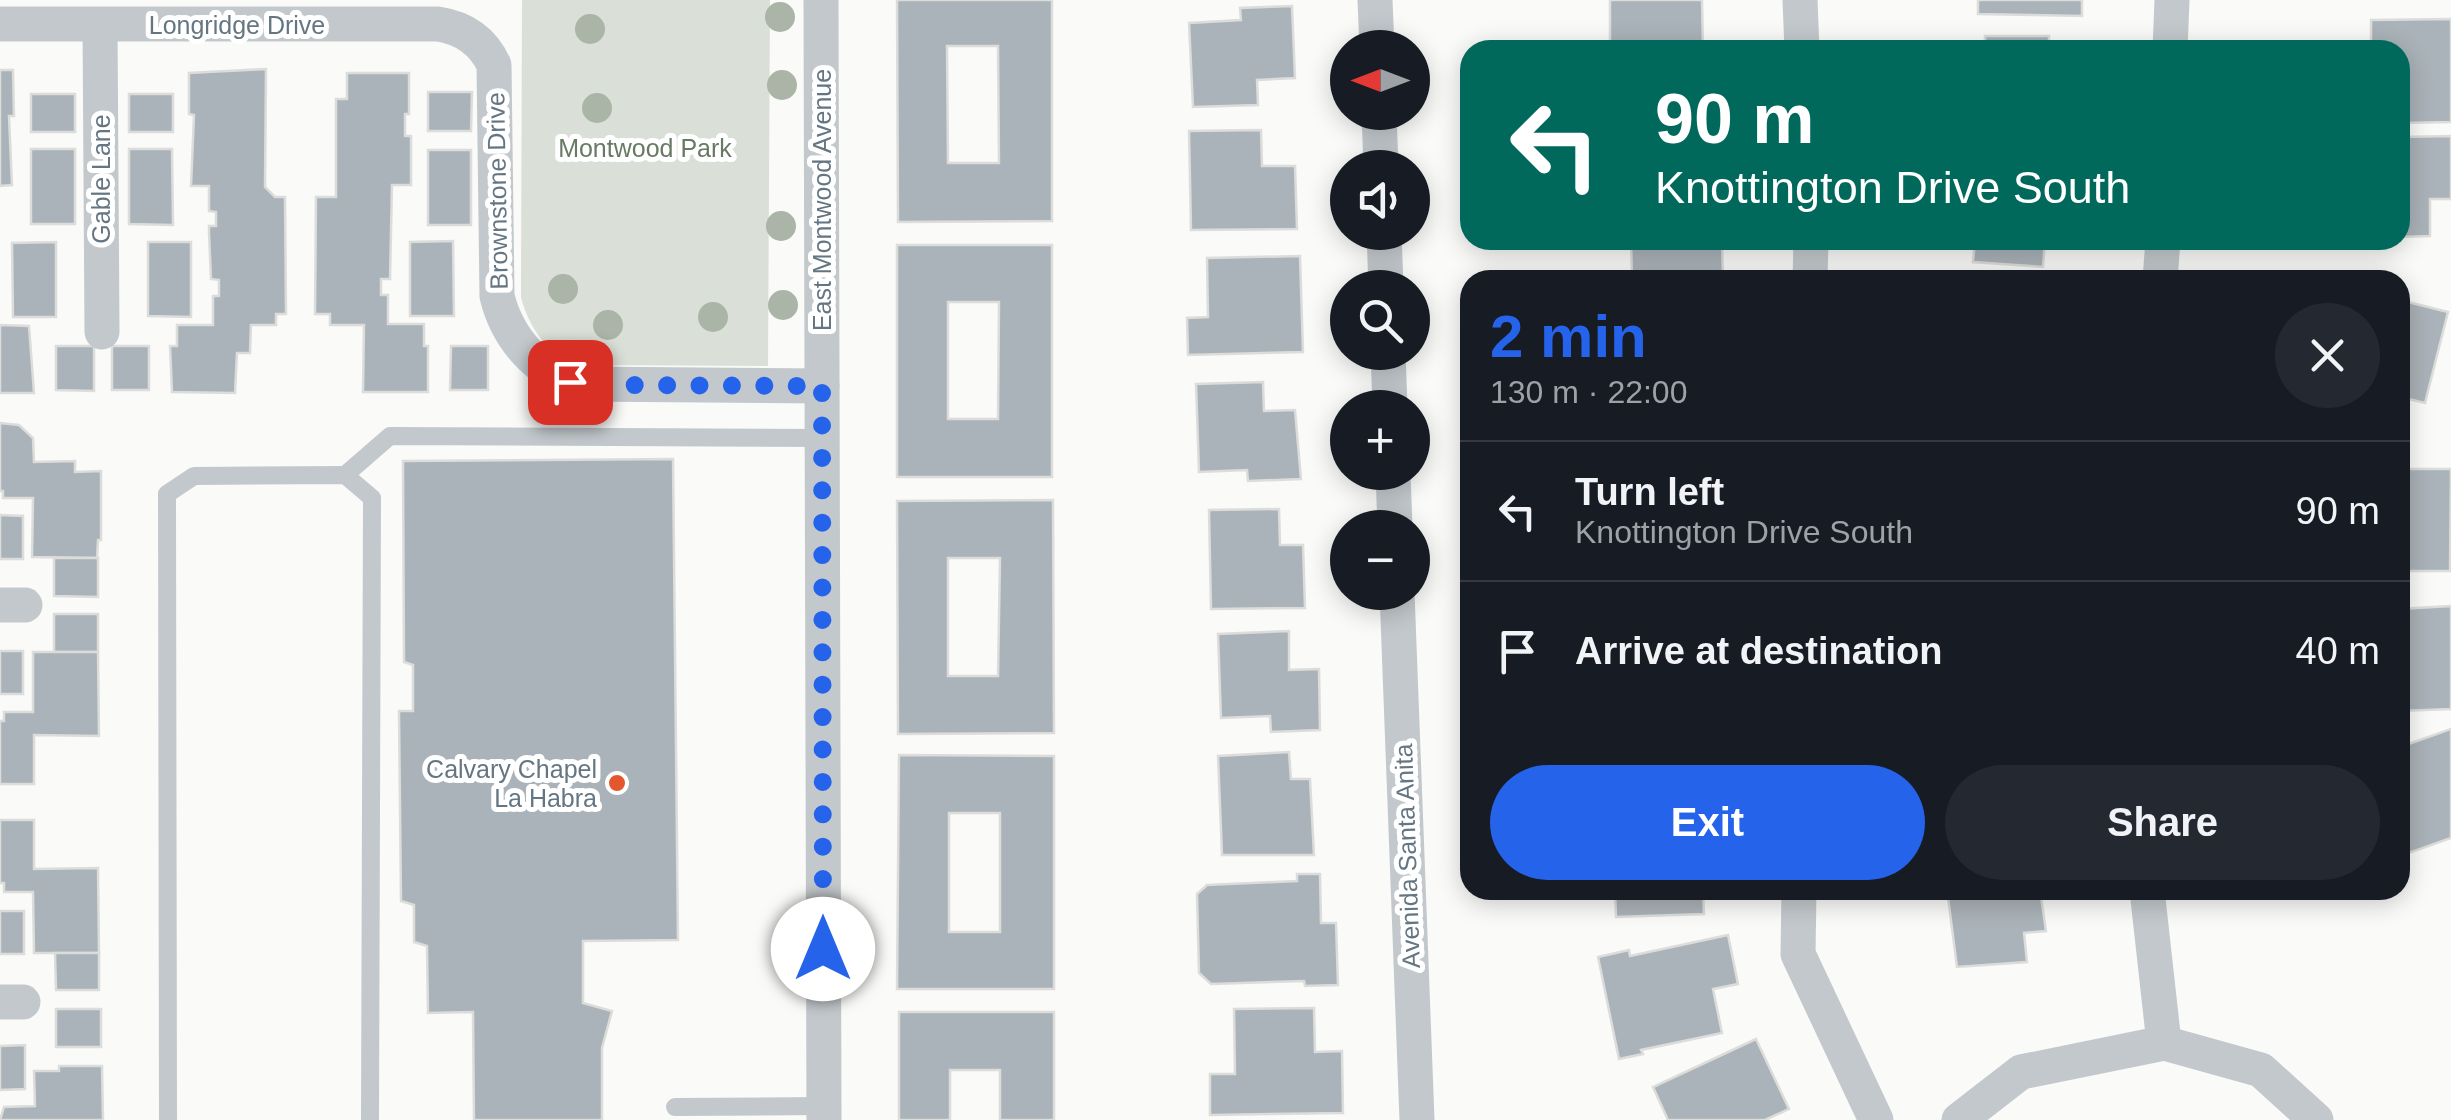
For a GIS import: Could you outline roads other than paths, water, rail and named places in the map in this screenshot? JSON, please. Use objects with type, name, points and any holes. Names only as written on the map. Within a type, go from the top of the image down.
[{"type":"street","name":"East Montwood Avenue","points":[[821,0],[824,1113]]},
{"type":"street","points":[[1375,0],[1376,30]]},
{"type":"street","points":[[1800,0],[1802,40]]},
{"type":"street","points":[[2170,40],[2172,0]]},
{"type":"street","name":"Longridge Drive","points":[[0,24],[438,24],[472,37]]},
{"type":"street","name":"Gable Lane","points":[[100,25],[102,332]]},
{"type":"street","name":"Brownstone Drive","points":[[472,37],[490,56],[495,74],[497,296],[501,313],[529,354],[544,368],[570,382],[822,386]]},
{"type":"street","name":"Avenida Santa Anita","points":[[1399,610],[1417,1120]]},
{"type":"street","points":[[1799,900],[1798,954],[1876,1120]]},
{"type":"street","points":[[2148,900],[2164,1042]]},
{"type":"street","points":[[1959,1120],[2021,1072],[2164,1042],[2261,1070],[2316,1120]]},
{"type":"lane","points":[[168,1120],[167,494],[194,476],[345,475],[390,436],[822,438]]},
{"type":"lane","points":[[345,475],[372,498],[370,1120]]},
{"type":"lane","points":[[675,1107],[824,1113]]},
{"type":"place","name":"Calvary Chapel La Habra","points":[[617,783]]},
{"type":"park label","name":"Montwood Park","points":[[645,148]]}]
